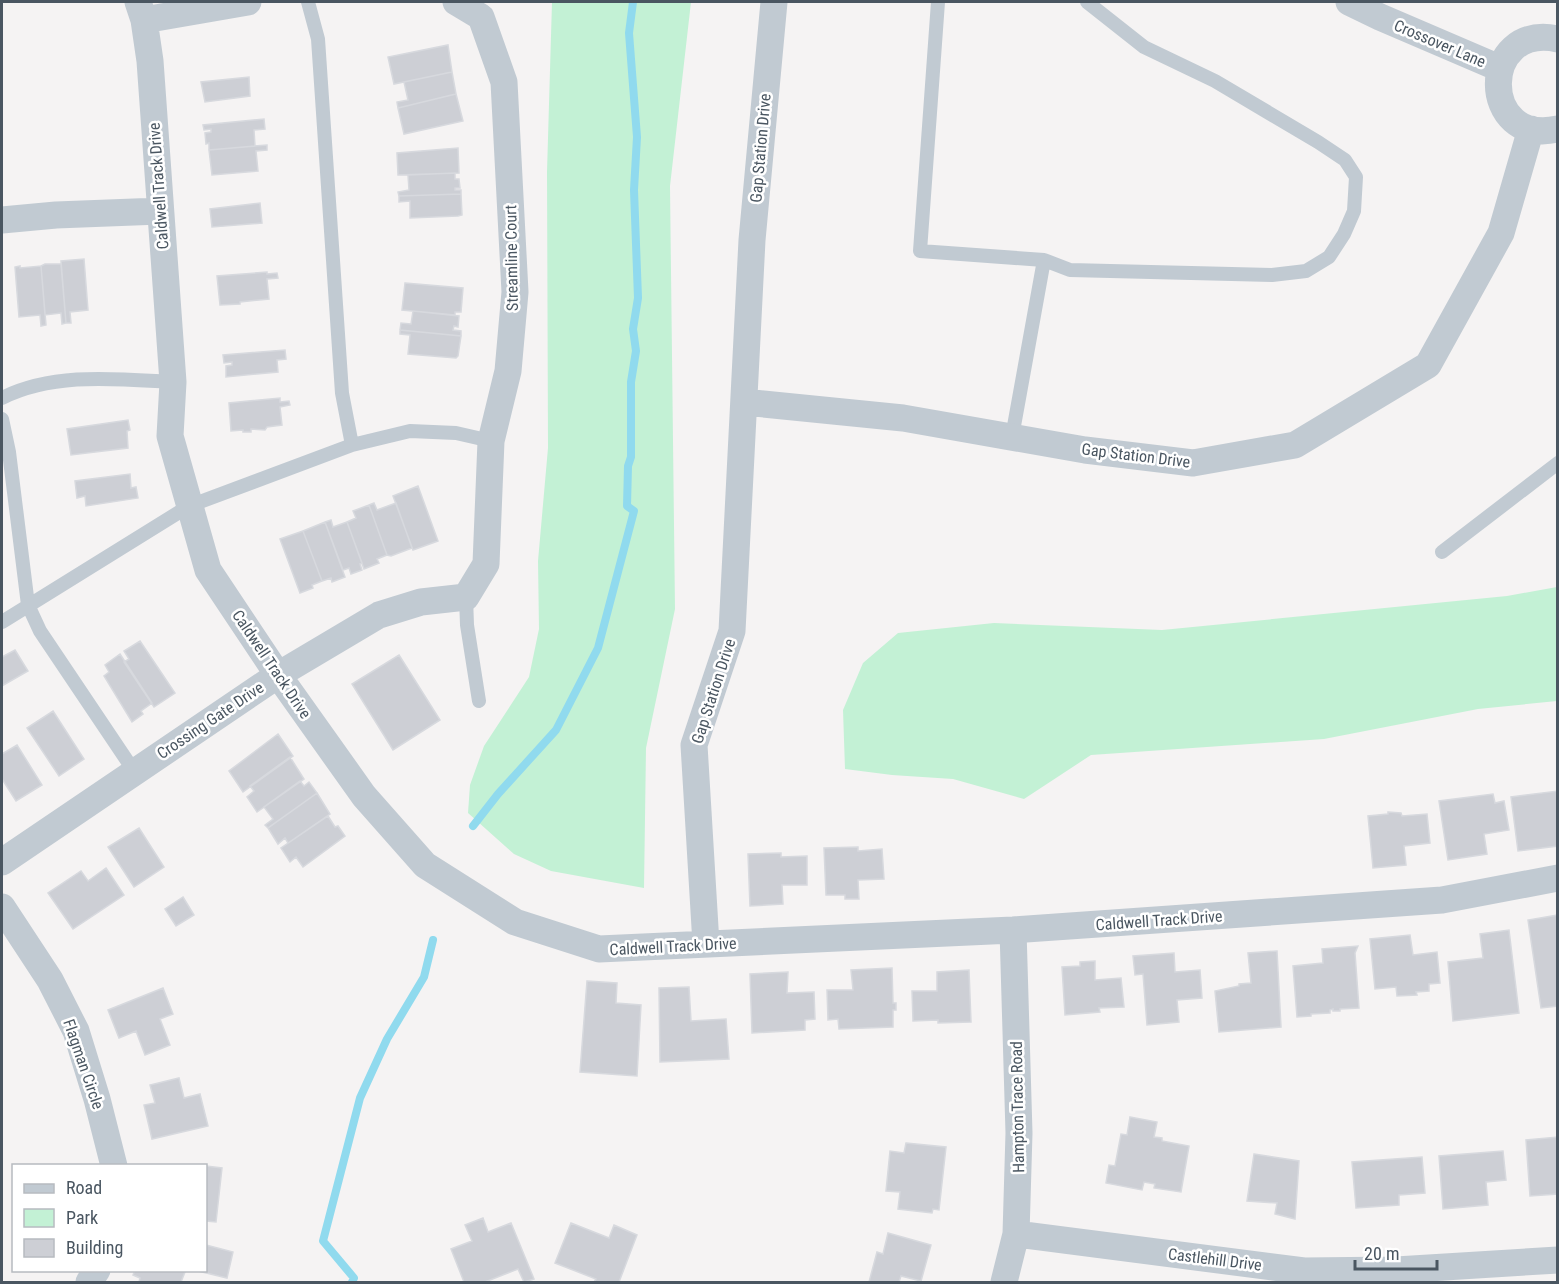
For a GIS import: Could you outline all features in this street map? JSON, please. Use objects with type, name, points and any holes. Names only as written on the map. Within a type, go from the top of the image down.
[{"type":"street","points":[[141,11],[248,2]]},
{"type":"street","name":"Streamline Court","points":[[456,2],[481,17],[504,82],[514,292],[508,371],[491,441],[486,564],[466,597]]},
{"type":"street","name":"Gap Station Drive","points":[[706,944],[694,745],[732,631],[752,240],[774,2]]},
{"type":"street","name":"Crossover Lane","points":[[1348,2],[1499,68]]},
{"type":"street","name":"Caldwell Track Drive","points":[[141,11],[150,61],[173,382],[170,436],[208,570],[278,675],[364,796],[425,865],[505,916],[515,922],[599,949],[1013,930],[1442,900],[1557,878]]},
{"type":"street","points":[[1557,39],[1546,36],[1531,38],[1518,45],[1506,55],[1499,68],[1497,83],[1499,99],[1506,112],[1517,123],[1530,129],[1546,132],[1557,129]]},
{"type":"street","name":"Gap Station Drive","points":[[744,402],[903,418],[1085,450],[1193,463],[1295,445],[1428,365],[1501,233],[1530,129]]},
{"type":"street","points":[[2,220],[56,214],[160,211]]},
{"type":"street","name":"Crossing Gate Drive","points":[[2,862],[278,675],[380,615],[421,602],[466,597]]},
{"type":"street","name":"Flagman Circle","points":[[2,907],[50,980],[76,1031],[113,1164]]},
{"type":"street","name":"Hampton Trace Road","points":[[1004,1282],[1016,1234],[1019,1133],[1013,930]]},
{"type":"street","name":"Castlehill Drive","points":[[1016,1234],[1304,1271],[1395,1276],[1557,1260]]},
{"type":"lane","points":[[308,2],[318,39],[342,393],[352,445]]},
{"type":"lane","points":[[938,2],[920,251],[1044,260],[1070,270],[1272,275],[1306,271],[1329,257],[1344,234],[1354,211],[1356,177],[1345,160],[1215,81],[1144,47],[1087,2]]},
{"type":"lane","points":[[1012,437],[1044,260]]},
{"type":"lane","points":[[2,412],[4,396],[38,385],[93,378],[173,382]]},
{"type":"lane","points":[[2,419],[9,452],[28,605],[40,631],[134,771]]},
{"type":"lane","points":[[2,622],[189,506],[352,445],[410,431],[456,433],[491,441]]},
{"type":"lane","points":[[1442,552],[1557,463]]},
{"type":"lane","points":[[466,597],[467,626],[479,700]]},
{"type":"green space","points":[[552,2],[691,2],[670,186],[675,609],[646,748],[644,888],[551,871],[514,854],[468,813],[470,785],[484,746],[529,677],[539,629],[538,561],[548,448],[547,172]]},
{"type":"green space","points":[[1557,587],[1557,701],[1478,709],[1324,739],[1091,755],[1024,799],[953,779],[845,769],[843,710],[863,663],[898,633],[994,623],[1162,630],[1507,596]]},
{"type":"building","points":[[448,45],[452,72],[394,84],[388,57]]},
{"type":"building","points":[[452,72],[456,94],[398,108],[397,102],[408,100],[404,82]]},
{"type":"building","points":[[249,77],[250,96],[205,102],[201,82]]},
{"type":"building","points":[[456,94],[463,121],[404,134],[398,108]]},
{"type":"building","points":[[264,119],[265,129],[254,130],[255,146],[209,150],[209,143],[206,144],[205,133],[211,132],[211,129],[204,130],[203,125]]},
{"type":"building","points":[[267,145],[267,150],[256,151],[258,171],[212,175],[209,150]]},
{"type":"building","points":[[458,148],[459,173],[398,175],[397,153]]},
{"type":"building","points":[[455,173],[455,179],[459,179],[460,188],[455,188],[455,190],[461,190],[461,194],[399,196],[398,192],[409,190],[408,175]]},
{"type":"building","points":[[461,194],[462,215],[458,216],[410,218],[410,201],[399,202],[399,196]]},
{"type":"building","points":[[260,203],[262,223],[212,227],[210,209]]},
{"type":"building","points":[[84,259],[88,310],[70,312],[71,323],[66,323],[61,261]]},
{"type":"building","points":[[61,264],[66,323],[62,324],[61,313],[45,315],[41,266]]},
{"type":"building","points":[[20,266],[20,268],[41,266],[46,325],[41,326],[40,315],[19,317],[15,267]]},
{"type":"building","points":[[267,272],[267,274],[277,273],[278,278],[267,279],[269,299],[220,305],[217,276]]},
{"type":"building","points":[[405,283],[463,288],[461,312],[455,312],[455,315],[402,310]]},
{"type":"building","points":[[413,311],[459,316],[458,327],[454,326],[453,330],[461,331],[461,336],[400,330],[401,323],[411,324]]},
{"type":"building","points":[[400,330],[461,336],[458,356],[456,358],[408,354],[410,335],[400,334]]},
{"type":"building","points":[[285,350],[286,359],[277,360],[278,372],[226,377],[226,366],[232,365],[232,362],[224,363],[223,355]]},
{"type":"building","points":[[280,398],[280,402],[289,401],[290,405],[280,407],[282,425],[267,427],[265,430],[251,429],[251,432],[231,431],[229,403]]},
{"type":"building","points":[[128,420],[130,430],[127,431],[128,448],[71,455],[67,429]]},
{"type":"building","points":[[130,474],[131,488],[136,487],[138,498],[86,506],[85,496],[77,498],[75,481]]},
{"type":"building","points":[[418,486],[438,541],[413,550],[393,496]]},
{"type":"building","points":[[374,503],[377,510],[396,503],[412,548],[391,556],[387,555],[369,505]]},
{"type":"building","points":[[369,505],[387,555],[377,559],[379,563],[364,569],[347,522],[356,518],[353,511]]},
{"type":"building","points":[[331,520],[333,527],[347,522],[362,563],[360,564],[362,570],[351,574],[349,568],[343,570],[325,522]]},
{"type":"building","points":[[325,522],[345,577],[332,582],[331,578],[322,581],[303,531]]},
{"type":"building","points":[[303,531],[322,581],[312,585],[313,588],[300,593],[280,539]]},
{"type":"building","points":[[140,641],[175,693],[154,707],[124,662],[129,659],[124,651]]},
{"type":"building","points":[[15,650],[28,671],[2,686],[2,657]]},
{"type":"building","points":[[120,654],[152,703],[132,722],[104,676],[109,672],[105,665]]},
{"type":"building","points":[[399,655],[440,720],[393,750],[352,684]]},
{"type":"building","points":[[53,711],[84,759],[59,776],[27,728]]},
{"type":"building","points":[[278,734],[293,756],[243,792],[229,771]]},
{"type":"building","points":[[17,745],[42,785],[16,801],[2,779],[2,754]]},
{"type":"building","points":[[290,757],[304,779],[257,812],[247,797],[254,791],[250,786]]},
{"type":"building","points":[[300,781],[304,786],[309,782],[317,793],[268,828],[265,825],[273,819],[264,807]]},
{"type":"building","points":[[1558,791],[1558,846],[1518,851],[1511,797]]},
{"type":"building","points":[[317,793],[330,814],[288,843],[285,838],[278,844],[268,828]]},
{"type":"building","points":[[1493,794],[1495,803],[1504,801],[1509,830],[1484,834],[1487,854],[1448,860],[1439,801]]},
{"type":"building","points":[[1388,812],[1401,813],[1402,816],[1427,814],[1430,843],[1404,846],[1406,865],[1373,868],[1368,816],[1388,814]]},
{"type":"building","points":[[328,816],[345,836],[303,867],[296,857],[290,862],[281,848]]},
{"type":"building","points":[[139,828],[164,867],[134,887],[108,847]]},
{"type":"building","points":[[858,847],[858,851],[882,849],[884,879],[858,880],[859,899],[845,899],[845,895],[826,895],[824,848]]},
{"type":"building","points":[[781,853],[781,857],[807,856],[807,885],[782,885],[783,904],[750,906],[748,854]]},
{"type":"building","points":[[106,868],[124,895],[73,929],[48,893],[81,871],[88,881]]},
{"type":"building","points":[[183,897],[194,915],[176,926],[165,909]]},
{"type":"building","points":[[1558,915],[1558,1006],[1541,1008],[1528,920]]},
{"type":"building","points":[[1509,930],[1519,1013],[1453,1021],[1448,962],[1483,958],[1480,934]]},
{"type":"building","points":[[1410,935],[1413,955],[1437,952],[1440,983],[1429,984],[1429,991],[1416,992],[1417,995],[1397,996],[1396,987],[1375,989],[1370,939]]},
{"type":"building","points":[[1358,946],[1355,953],[1359,1008],[1340,1009],[1340,1011],[1333,1011],[1333,1009],[1330,1013],[1297,1017],[1293,966],[1323,963],[1322,949]]},
{"type":"building","points":[[1277,951],[1281,1027],[1219,1032],[1215,991],[1251,983],[1248,953]]},
{"type":"building","points":[[1174,953],[1175,972],[1200,970],[1202,998],[1177,1000],[1179,1022],[1147,1025],[1143,974],[1135,975],[1133,956]]},
{"type":"building","points":[[1095,961],[1095,980],[1121,978],[1124,1007],[1099,1008],[1100,1012],[1065,1015],[1062,967],[1080,966],[1080,962]]},
{"type":"building","points":[[892,968],[893,1003],[896,1003],[896,1010],[893,1010],[893,1027],[839,1029],[838,1019],[828,1020],[827,990],[853,990],[851,970]]},
{"type":"building","points":[[969,970],[971,1022],[913,1021],[912,991],[937,991],[937,972]]},
{"type":"building","points":[[788,972],[787,993],[814,992],[815,1019],[805,1020],[805,1030],[752,1033],[750,974]]},
{"type":"building","points":[[587,981],[617,983],[616,1003],[641,1005],[637,1076],[580,1072]]},
{"type":"building","points":[[689,987],[691,1021],[726,1019],[729,1059],[660,1062],[659,988]]},
{"type":"building","points":[[163,988],[173,1014],[160,1019],[170,1045],[145,1055],[136,1031],[119,1038],[108,1010]]},
{"type":"building","points":[[179,1078],[184,1098],[200,1094],[208,1126],[152,1139],[144,1105],[155,1103],[150,1085]]},
{"type":"building","points":[[1130,1117],[1157,1122],[1154,1137],[1162,1138],[1162,1141],[1189,1146],[1181,1192],[1154,1188],[1155,1184],[1144,1182],[1142,1190],[1106,1183],[1109,1165],[1115,1166],[1121,1134],[1127,1135]]},
{"type":"building","points":[[1558,1137],[1558,1194],[1530,1196],[1526,1140]]},
{"type":"building","points":[[906,1143],[946,1147],[939,1210],[933,1209],[932,1213],[898,1209],[900,1192],[886,1191],[890,1151],[904,1153]]},
{"type":"building","points":[[1503,1151],[1506,1180],[1486,1182],[1488,1205],[1443,1209],[1439,1156]]},
{"type":"building","points":[[1254,1154],[1299,1161],[1295,1219],[1275,1214],[1277,1203],[1247,1201]]},
{"type":"building","points":[[1422,1157],[1425,1193],[1399,1195],[1399,1205],[1356,1208],[1352,1162]]},
{"type":"building","points":[[207,1166],[222,1168],[216,1222],[207,1221]]},
{"type":"building","points":[[483,1218],[488,1232],[511,1223],[534,1279],[524,1282],[518,1269],[485,1282],[464,1282],[451,1249],[472,1241],[465,1225]]},
{"type":"building","points":[[571,1223],[609,1238],[614,1225],[637,1235],[619,1282],[594,1282],[596,1279],[555,1263]]},
{"type":"building","points":[[888,1233],[931,1245],[921,1281],[901,1276],[899,1282],[869,1282],[877,1252],[883,1254]]},
{"type":"building","points":[[207,1245],[233,1252],[227,1278],[202,1272],[207,1272]]},
{"type":"building","points":[[134,1272],[185,1272],[181,1282],[139,1282],[140,1278],[133,1275]]},
{"type":"waterway","points":[[473,826],[498,794],[556,730],[598,648],[634,511],[627,506],[628,466],[631,457],[631,382],[636,351],[633,329],[638,298],[634,190],[637,137],[629,33],[633,2]]},
{"type":"waterway","points":[[352,1282],[354,1278],[323,1241],[360,1098],[387,1039],[424,977],[433,940]]}]
